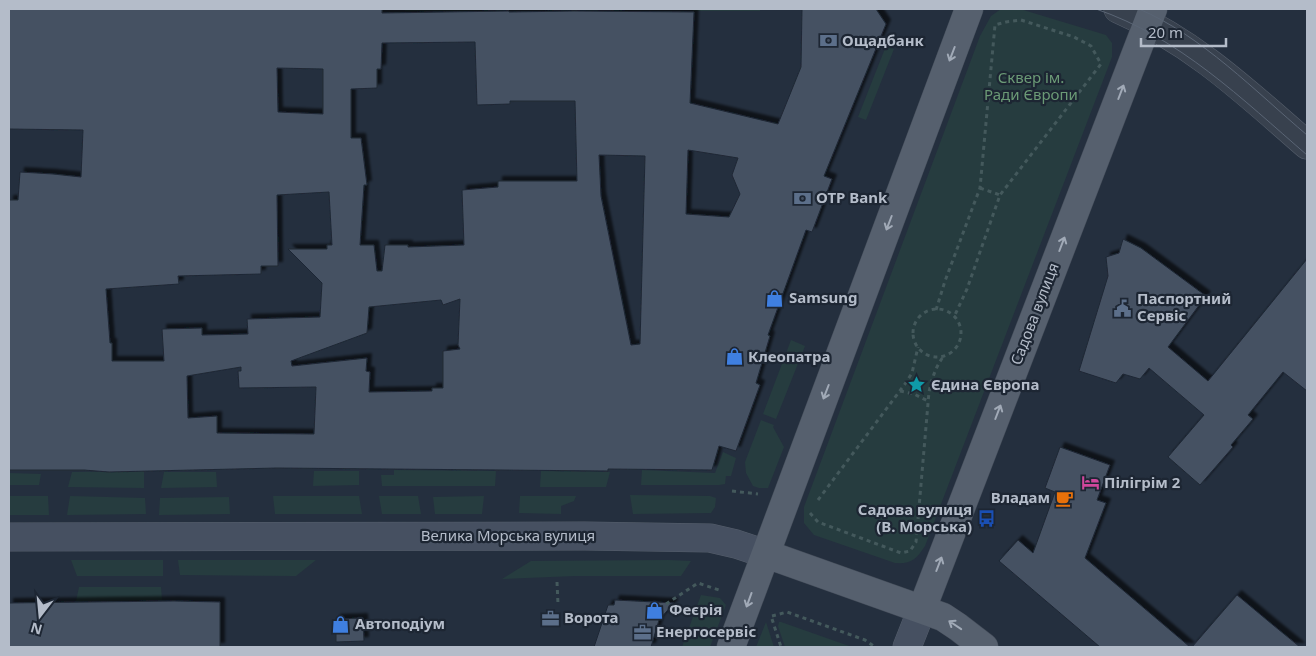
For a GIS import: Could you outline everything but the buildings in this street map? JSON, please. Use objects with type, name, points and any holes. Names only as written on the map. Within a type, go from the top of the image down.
[{"type":"main road","points":[[731,647],[969,9]]},
{"type":"main road","name":"Садова вулиця","points":[[922,609],[1150,15]]},
{"type":"main road","name":"Велика Морська вулиця","points":[[766,554],[943,617],[958,626],[984,647]]},
{"type":"street","points":[[1118,9],[1150,15],[1183,43],[1217,67],[1307,145]]},
{"type":"street","name":"Велика Морська вулиця","points":[[9,538],[710,538],[766,554]]},
{"type":"street","name":"Садова вулиця","points":[[906,647],[922,609]]},
{"type":"path","points":[[936,310],[980,188],[995,25],[1021,20],[1074,37],[1091,46],[1101,64],[1000,195],[967,289],[954,317]]},
{"type":"path","points":[[980,188],[1000,195]]},
{"type":"path","points":[[813,507],[809,513],[818,522],[901,552],[910,550],[916,542],[932,377],[943,357],[954,351],[960,340],[960,327],[954,317],[946,311],[930,310],[921,316],[915,326],[914,337],[918,347],[926,355],[943,357]]},
{"type":"path","points":[[816,502],[912,373],[918,347]]},
{"type":"path","points":[[900,391],[914,394],[929,402]]},
{"type":"path","points":[[557,582],[558,604]]},
{"type":"path","points":[[666,604],[698,582]]},
{"type":"path","points":[[764,620],[770,616],[787,612],[865,640],[875,647]]},
{"type":"green space","points":[[405,9],[521,9],[521,10],[405,11]]},
{"type":"green space","points":[[693,9],[760,9],[760,11],[693,11]]},
{"type":"green space","name":"Сквер ім. Ради Європи","points":[[1001,9],[1020,9],[1106,35],[1112,43],[1112,57],[925,546],[913,560],[905,563],[895,563],[814,535],[804,523],[804,507],[980,36],[991,16]]},
{"type":"green space","points":[[886,46],[894,49],[866,120],[858,117]]},
{"type":"green space","points":[[791,340],[805,346],[776,419],[763,414]]},
{"type":"green space","points":[[761,420],[774,425],[773,427],[784,447],[768,488],[753,486],[746,473],[745,462]]},
{"type":"green space","points":[[723,452],[736,458],[731,476],[726,476],[725,484],[641,485],[642,470],[715,473]]},
{"type":"green space","points":[[394,470],[496,471],[495,486],[382,486],[381,475],[394,475]]},
{"type":"green space","points":[[144,471],[144,488],[68,487],[72,472]]},
{"type":"green space","points":[[314,471],[359,471],[359,485],[313,486]]},
{"type":"green space","points":[[541,471],[610,472],[606,487],[540,487]]},
{"type":"green space","points":[[164,472],[216,472],[217,487],[161,488]]},
{"type":"green space","points":[[9,473],[41,474],[39,485],[9,485]]},
{"type":"green space","points":[[630,495],[710,496],[716,498],[715,507],[711,513],[633,514]]},
{"type":"green space","points":[[9,496],[48,496],[49,515],[9,515]]},
{"type":"green space","points":[[70,496],[145,498],[146,514],[67,515]]},
{"type":"green space","points":[[273,496],[359,496],[362,514],[275,514]]},
{"type":"green space","points":[[379,496],[418,496],[421,514],[382,514]]},
{"type":"green space","points":[[484,496],[482,514],[435,514],[433,497]]},
{"type":"green space","points":[[520,496],[576,496],[574,501],[561,506],[561,514],[519,513]]},
{"type":"green space","points":[[229,497],[230,514],[159,515],[160,498]]},
{"type":"green space","points":[[71,560],[163,560],[163,576],[77,576]]},
{"type":"green space","points":[[178,560],[316,560],[296,576],[180,575]]},
{"type":"green space","points":[[531,561],[691,561],[681,576],[575,576],[502,579]]},
{"type":"green space","points":[[79,587],[161,587],[162,600],[76,601]]},
{"type":"green space","points":[[701,595],[720,598],[726,605],[710,647],[682,647]]},
{"type":"green space","points":[[766,622],[774,647],[756,647]]},
{"type":"green space","points":[[779,622],[852,647],[785,647],[778,626]]},
{"type":"tram line","points":[[1096,9],[1126,21],[1182,53],[1234,92],[1307,155]]},
{"type":"tram line","points":[[1139,9],[1162,20],[1206,49],[1307,135]]},
{"type":"place","name":"Ощадбанк","points":[[828,41]]},
{"type":"place","name":"OTP Bank","points":[[802,198]]},
{"type":"place","name":"Samsung","points":[[775,298]]},
{"type":"place","name":"Паспортний Сервіс","points":[[1123,308]]},
{"type":"place","name":"Клеопатра","points":[[734,357]]},
{"type":"place","name":"Єдина Європа","points":[[917,385]]},
{"type":"place","name":"Пілігрім 2","points":[[1090,483]]},
{"type":"place","name":"Владам","points":[[1064,498]]},
{"type":"place","name":"Садова вулиця (В. Морська)","points":[[986,519]]},
{"type":"place","name":"Феєрія","points":[[655,610]]},
{"type":"place","name":"Ворота","points":[[550,618]]},
{"type":"place","name":"Автоподіум","points":[[341,624]]},
{"type":"place","name":"Енергосервіс","points":[[642,632]]}]
